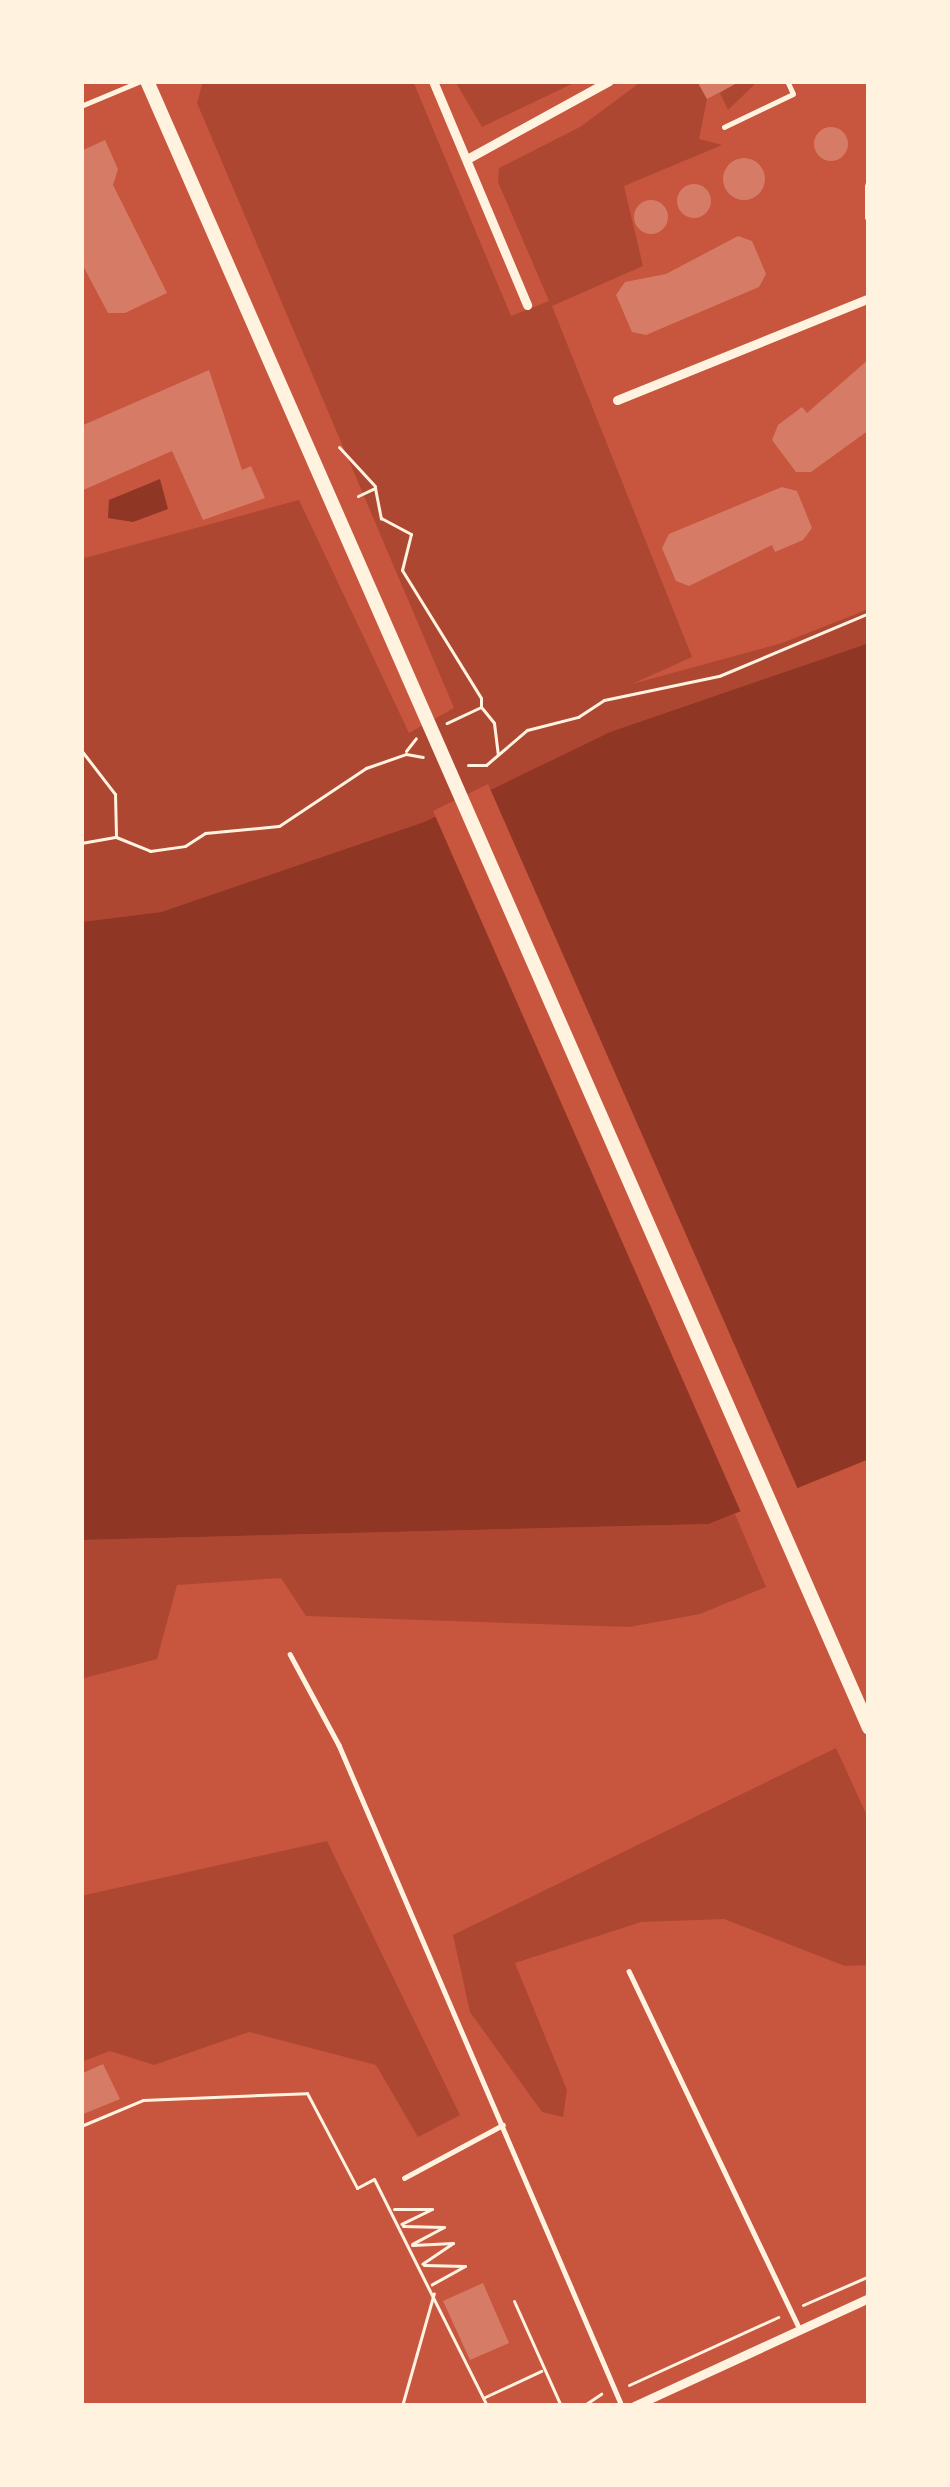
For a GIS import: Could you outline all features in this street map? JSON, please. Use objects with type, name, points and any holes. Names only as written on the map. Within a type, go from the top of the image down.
[{"type":"main road","points":[[144,81],[869,1727]]},
{"type":"street","points":[[433,81],[527,305]]},
{"type":"street","points":[[466,159],[609,81]]},
{"type":"street","points":[[869,186],[869,218]]},
{"type":"street","points":[[617,400],[869,298]]},
{"type":"street","points":[[634,2406],[869,2298]]},
{"type":"lane","points":[[81,106],[144,81]]},
{"type":"lane","points":[[724,127],[793,94],[787,81]]},
{"type":"lane","points":[[290,1654],[339,1745],[622,2406]]},
{"type":"lane","points":[[629,1971],[800,2330]]},
{"type":"lane","points":[[404,2178],[503,2125]]},
{"type":"path","points":[[339,447],[375,488],[379,515],[411,534],[402,570],[494,723],[498,758]]},
{"type":"path","points":[[358,496],[375,488]]},
{"type":"path","points":[[461,764],[498,758],[527,730],[578,717],[604,700],[719,676],[869,613]]},
{"type":"path","points":[[443,725],[481,707]]},
{"type":"path","points":[[406,754],[405,743],[424,734]]},
{"type":"path","points":[[81,751],[115,794],[116,837]]},
{"type":"path","points":[[81,843],[116,837],[150,851],[185,846],[206,833],[279,826],[366,768],[406,754],[442,760]]},
{"type":"path","points":[[81,2126],[142,2100],[307,2093],[357,2188],[374,2180],[391,2209],[487,2406]]},
{"type":"path","points":[[391,2209],[432,2209],[399,2225]]},
{"type":"path","points":[[399,2225],[444,2227],[410,2245]]},
{"type":"path","points":[[410,2245],[453,2243],[421,2265]]},
{"type":"path","points":[[421,2265],[464,2263],[430,2285]]},
{"type":"path","points":[[627,2385],[869,2276]]},
{"type":"path","points":[[402,2406],[434,2292]]},
{"type":"path","points":[[514,2301],[559,2405]]},
{"type":"path","points":[[483,2398],[544,2369]]},
{"type":"path","points":[[583,2406],[601,2387]]},
{"type":"shaded area","points":[[203,81],[413,81],[511,316],[549,301],[498,182],[499,168],[580,127],[642,81],[697,81],[707,99],[699,139],[722,145],[624,186],[643,266],[552,306],[692,657],[632,684],[782,643],[869,609],[869,643],[610,732],[424,822],[161,912],[81,922],[81,559],[299,500],[409,733],[454,708],[197,103]]},
{"type":"shaded area","points":[[455,81],[578,81],[482,127]]},
{"type":"shaded area","points":[[739,81],[755,84],[728,110],[720,93]]},
{"type":"shaded area","points":[[160,479],[168,509],[133,522],[108,518],[109,500]]},
{"type":"shaded area","points":[[869,643],[869,1459],[709,1524],[81,1540],[81,922],[161,912],[424,822],[610,732]]},
{"type":"shaded area","points":[[735,1514],[766,1587],[700,1614],[629,1627],[306,1616],[281,1578],[177,1585],[157,1659],[81,1679],[81,1540],[709,1524]]},
{"type":"shaded area","points":[[836,1748],[869,1820],[869,1965],[845,1966],[724,1919],[641,1922],[515,1963],[567,2090],[563,2117],[542,2112],[470,2012],[453,1935]]},
{"type":"shaded area","points":[[327,1841],[460,2115],[418,2137],[376,2065],[249,2032],[154,2065],[110,2051],[81,2062],[81,1896]]},
{"type":"pier","points":[[488,784],[800,1494],[743,1517],[433,811]]},
{"type":"building","points":[[697,81],[741,81],[707,99]]},
{"type":"building","points":[[831,127],[843,132],[848,144],[843,156],[831,161],[819,156],[814,144],[819,132]]},
{"type":"building","points":[[105,140],[118,169],[113,185],[167,293],[125,313],[108,313],[81,262],[81,151]]},
{"type":"building","points":[[744,158],[759,164],[765,179],[759,194],[744,200],[729,194],[723,179],[729,164]]},
{"type":"building","points":[[694,184],[706,189],[711,201],[706,213],[694,218],[682,213],[677,201],[682,189]]},
{"type":"building","points":[[651,200],[663,205],[668,217],[663,229],[651,234],[639,229],[634,217],[639,205]]},
{"type":"building","points":[[738,236],[752,241],[766,274],[759,287],[646,335],[632,332],[616,295],[625,282],[666,274]]},
{"type":"building","points":[[869,359],[869,430],[811,472],[796,472],[772,440],[778,425],[802,407],[807,413]]},
{"type":"building","points":[[209,370],[242,470],[251,466],[265,498],[203,520],[172,451],[81,491],[81,426]]},
{"type":"building","points":[[782,487],[797,491],[812,528],[803,540],[775,552],[772,545],[689,586],[676,581],[662,548],[669,534]]},
{"type":"building","points":[[103,2064],[120,2099],[81,2115],[81,2074]]},
{"type":"building","points":[[483,2283],[509,2343],[470,2360],[443,2301]]}]
